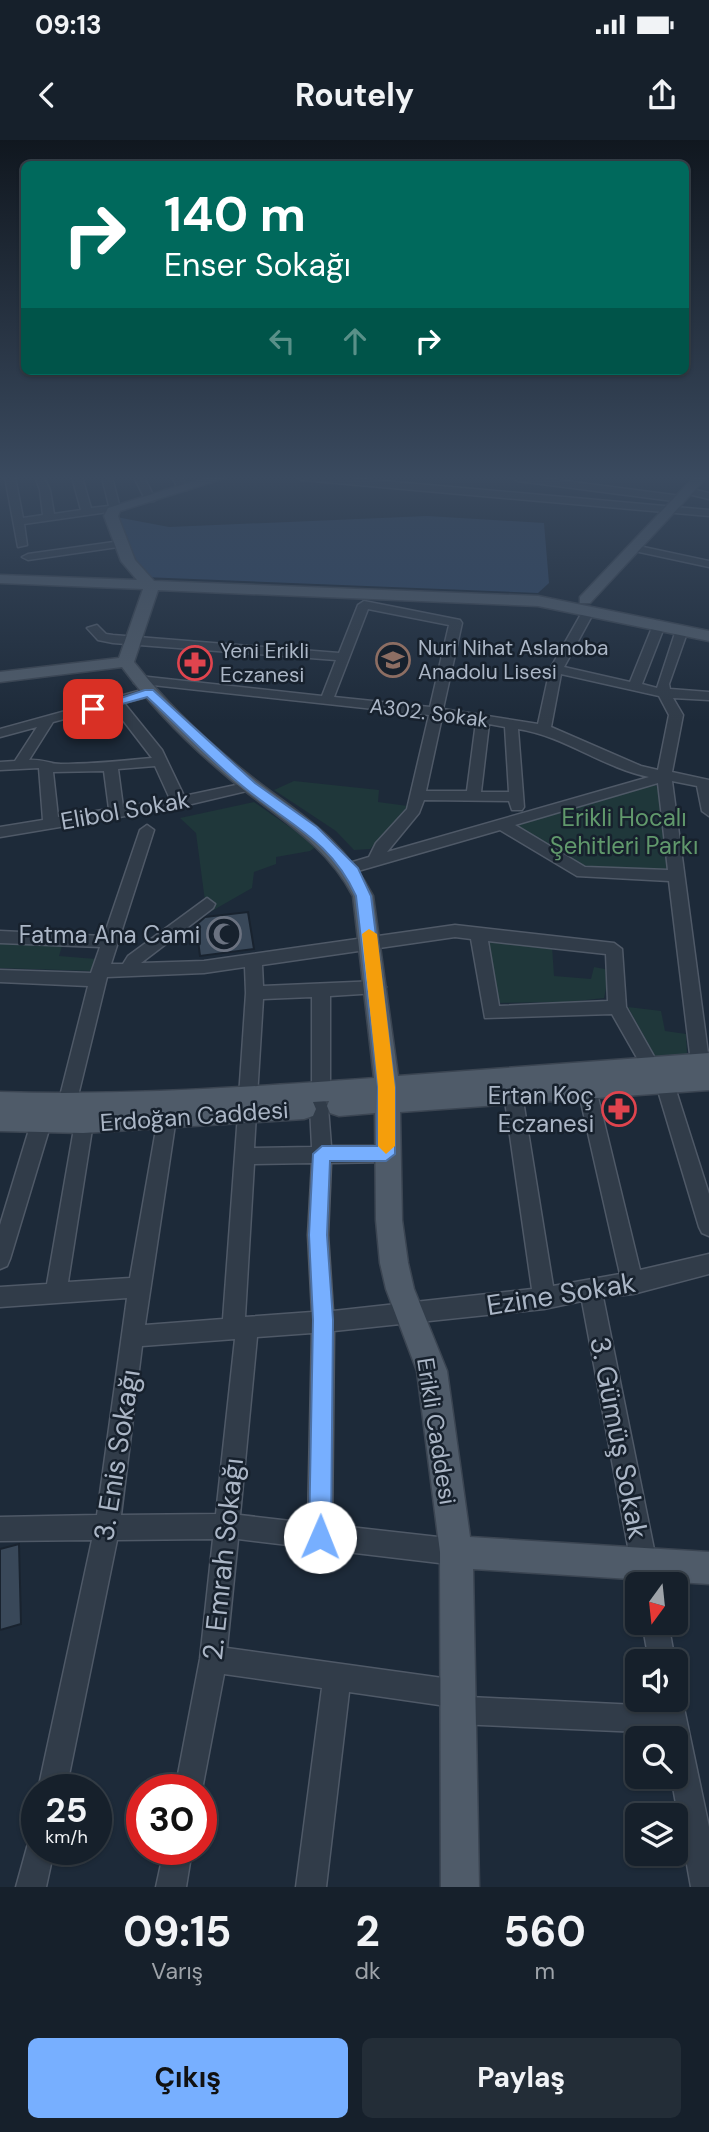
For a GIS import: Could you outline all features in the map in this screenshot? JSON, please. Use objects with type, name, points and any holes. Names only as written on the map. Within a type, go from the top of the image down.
[{"type":"main road","points":[[0,677],[126,662],[131,640],[150,602],[147,582],[127,559]]},
{"type":"main road","points":[[587,605],[625,559]]},
{"type":"main road","points":[[0,571],[147,582],[587,605],[709,627]]},
{"type":"main road","points":[[0,579],[147,582]]},
{"type":"main road","points":[[587,605],[709,636]]},
{"type":"main road","name":"Erikli Caddesi","points":[[126,662],[144,686],[250,786],[313,830],[351,868],[363,896],[377,988],[387,1095],[388,1220],[394,1263],[432,1371],[456,1552],[460,1887]]},
{"type":"main road","points":[[387,1095],[513,1094],[587,1089],[706,1068]]},
{"type":"main road","points":[[387,1095],[658,1075]]},
{"type":"main road","name":"Erdoğan Caddesi","points":[[0,1121],[83,1123],[167,1118],[247,1106],[387,1095]]},
{"type":"main road","name":"Erdoğan Caddesi","points":[[0,1102],[247,1106]]},
{"type":"main road","points":[[456,1552],[625,1572]]},
{"type":"main road","points":[[673,1572],[709,1568]]},
{"type":"street","points":[[683,559],[709,564]]},
{"type":"street","points":[[326,702],[364,605],[456,624],[414,810],[381,847],[376,860]]},
{"type":"street","points":[[544,729],[556,669],[587,605]]},
{"type":"street","points":[[635,686],[659,625]]},
{"type":"street","points":[[93,628],[102,637],[343,657]]},
{"type":"street","points":[[682,630],[663,684],[664,692],[676,715],[664,777],[706,1068]]},
{"type":"street","points":[[556,669],[664,692],[709,696]]},
{"type":"street","points":[[164,706],[173,692],[183,685]]},
{"type":"street","name":"A302. Sokak","points":[[144,686],[183,685],[436,712],[511,723],[544,729],[637,770],[706,784]]},
{"type":"street","points":[[0,733],[116,702],[144,686]]},
{"type":"street","points":[[116,702],[155,750],[179,802]]},
{"type":"street","points":[[473,797],[483,719]]},
{"type":"street","points":[[19,765],[47,722]]},
{"type":"street","points":[[511,723],[517,810],[526,818]]},
{"type":"street","points":[[46,768],[111,767],[160,761]]},
{"type":"street","points":[[0,766],[44,763],[51,824]]},
{"type":"street","points":[[111,767],[117,813]]},
{"type":"street","points":[[351,868],[664,777]]},
{"type":"street","points":[[706,784],[709,811]]},
{"type":"street","name":"Elibol Sokak","points":[[0,832],[179,802],[250,786]]},
{"type":"street","points":[[417,796],[516,797]]},
{"type":"street","points":[[503,825],[582,872],[677,876]]},
{"type":"street","points":[[67,1104],[99,976],[147,830]]},
{"type":"street","points":[[127,972],[134,960],[207,904]]},
{"type":"street","points":[[0,976],[99,976],[253,961],[455,931],[614,949],[617,1007],[658,1075],[709,1227]]},
{"type":"street","points":[[479,933],[491,1013],[617,1007]]},
{"type":"street","points":[[0,937],[110,942]]},
{"type":"street","name":"2. Emrah Sokağı","points":[[192,1774],[213,1659],[229,1526],[240,1328],[247,1106],[255,993],[253,961]]},
{"type":"street","points":[[255,993],[377,988]]},
{"type":"street","points":[[320,1537],[323,1320],[318,1235],[322,1154],[321,990]]},
{"type":"street","points":[[587,1089],[633,1284]]},
{"type":"street","points":[[513,1094],[544,1300]]},
{"type":"street","name":"3. Enis Sokağı","points":[[55,1774],[107,1530],[139,1287],[167,1118]]},
{"type":"street","points":[[0,1259],[41,1123]]},
{"type":"street","points":[[56,1293],[83,1123]]},
{"type":"street","points":[[246,1156],[386,1154]]},
{"type":"street","name":"Ezine Sokak","points":[[134,1336],[411,1314],[544,1300],[633,1284],[709,1264]]},
{"type":"street","points":[[0,1297],[139,1287]]},
{"type":"street","name":"3. Gümüş Sokak","points":[[591,1291],[645,1572]]},
{"type":"street","points":[[0,1529],[107,1530],[229,1526],[456,1552]]},
{"type":"street","points":[[213,1659],[337,1678],[458,1702],[625,1708]]},
{"type":"street","points":[[311,1887],[337,1678]]},
{"type":"street","points":[[671,1712],[706,1887]]},
{"type":"street","points":[[31,1887],[36,1865]]},
{"type":"street","points":[[171,1887],[175,1865]]},
{"type":"green space","points":[[294,781],[379,790],[378,802],[408,806],[370,849],[354,850],[336,831],[274,790]]},
{"type":"green space","name":"Erikli Hocalı Şehitleri Parkı","points":[[651,785],[658,786],[668,870],[586,868],[516,825]]},
{"type":"green space","points":[[254,802],[317,846],[310,851],[276,857],[276,864],[254,872],[252,888],[210,912],[205,901],[196,833],[180,818]]},
{"type":"green space","points":[[491,938],[552,946],[554,976],[591,979],[594,967],[610,970],[604,998],[568,1002],[495,1003],[485,944]]},
{"type":"green space","points":[[0,940],[63,943],[59,956],[96,959],[93,971],[0,968]]},
{"type":"green space","points":[[628,1007],[661,1011],[665,1031],[686,1034],[687,1054],[656,1058]]},
{"type":"water","points":[[133,559],[547,559],[549,583],[538,593],[143,577]]},
{"type":"building","name":"Fatma Ana Cami","points":[[248,912],[254,949],[200,956],[196,925],[205,917]]},
{"type":"building","points":[[19,1544],[21,1624],[0,1630],[0,1549]]},
{"type":"slow traffic","points":[[369,934],[387,1087],[386,1146]]},
{"type":"place","name":"Nuri Nihat Aslanoba Anadolu Lisesi","points":[[393,660]]},
{"type":"place","name":"Yeni Erikli Eczanesi","points":[[195,663]]},
{"type":"place","name":"Fatma Ana Cami","points":[[224,934]]},
{"type":"place","name":"Ertan Koç Eczanesi","points":[[619,1109]]},
{"type":"route","points":[[93,709],[149,692],[250,786],[313,830],[351,868],[363,896],[377,988],[387,1087],[386,1154],[322,1154],[318,1235],[323,1320],[320,1537]]}]
